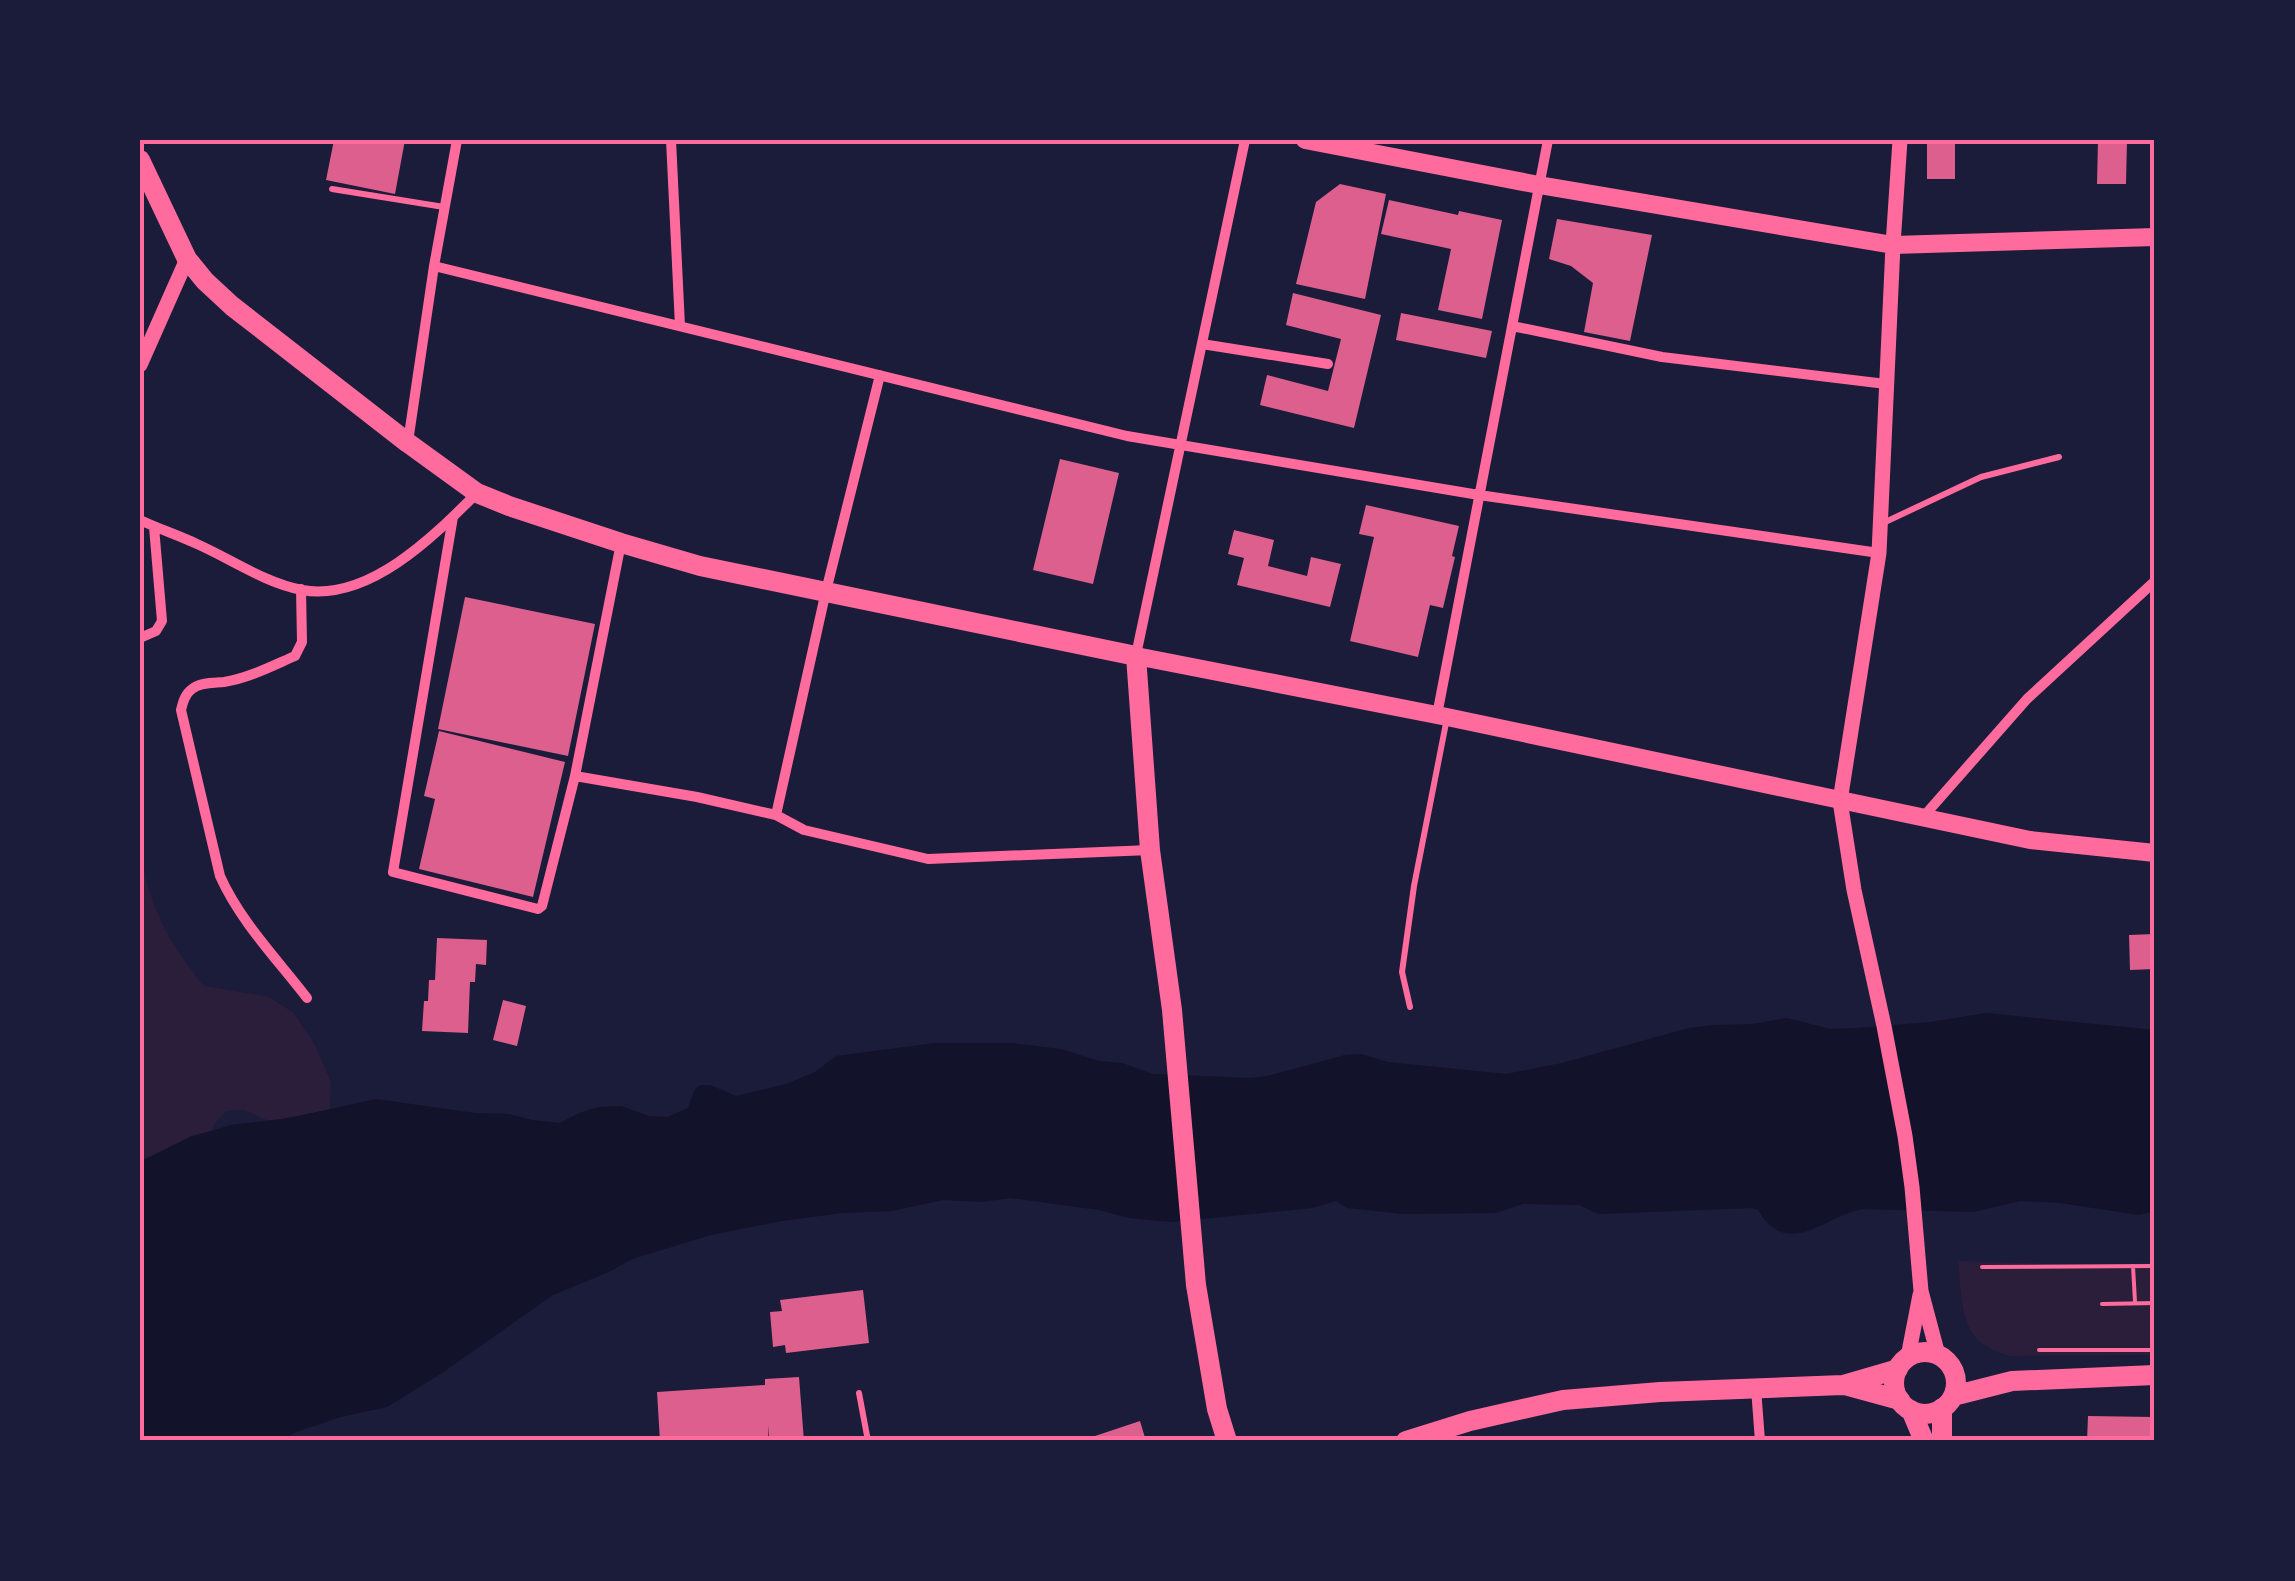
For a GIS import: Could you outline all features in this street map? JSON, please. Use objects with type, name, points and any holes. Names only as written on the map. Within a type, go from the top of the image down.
[{"type":"main road","points":[[1305,140],[1539,185],[1892,245],[2155,238]]},
{"type":"main road","points":[[142,171],[187,259],[232,306],[408,443],[478,492],[509,506],[700,566],[2030,840],[2155,853]]},
{"type":"main road","points":[[1136,656],[1150,850],[1172,1010],[1196,1284],[1227,1441]]},
{"type":"main road","points":[[1843,1385],[1923,1352],[1946,1363],[2012,1381]]},
{"type":"main road","points":[[1903,1363],[1894,1385],[1924,1441]]},
{"type":"main road","points":[[1942,1441],[1956,1379],[1946,1363]]},
{"type":"main road","points":[[1406,1441],[1470,1421],[1563,1400],[1756,1386],[1843,1385],[1927,1414],[1948,1402],[2012,1381],[2155,1375]]},
{"type":"street","points":[[408,443],[456,140]]},
{"type":"street","points":[[671,140],[680,326]]},
{"type":"street","points":[[1136,656],[1245,140]]},
{"type":"street","points":[[1442,716],[1479,494],[1548,140]]},
{"type":"street","points":[[1900,140],[1879,553],[1840,801],[1854,890],[1905,1136],[1920,1291],[1946,1363]]},
{"type":"street","points":[[140,365],[187,259]]},
{"type":"street","points":[[434,266],[1127,436],[1479,494],[1879,553]]},
{"type":"street","points":[[1512,326],[1662,357],[1886,384]]},
{"type":"street","points":[[1202,344],[1328,364]]},
{"type":"street","points":[[776,815],[880,375]]},
{"type":"street","points":[[140,520],[273,580],[300,590],[324,591],[361,582],[398,562],[421,546],[478,492]]},
{"type":"street","points":[[453,517],[393,873],[540,909],[575,776],[621,543]]},
{"type":"street","points":[[140,638],[156,631],[162,621],[154,527]]},
{"type":"street","points":[[1924,816],[2028,700],[2155,581]]},
{"type":"street","points":[[300,590],[302,642],[295,656],[249,676],[198,685],[190,690],[181,710],[220,876],[235,906],[307,998]]},
{"type":"street","points":[[575,776],[698,796],[776,815],[804,830],[928,859],[1150,850]]},
{"type":"street","points":[[1903,1363],[1920,1291]]},
{"type":"street","points":[[1756,1386],[1760,1441]]},
{"type":"lane","points":[[332,190],[444,207]]},
{"type":"lane","points":[[1880,525],[1981,477],[2059,456]]},
{"type":"lane","points":[[1410,1006],[1402,972],[1442,716]]},
{"type":"lane","points":[[859,1393],[868,1441]]},
{"type":"path","points":[[2133,1266],[2135,1304]]},
{"type":"path","points":[[1982,1267],[2155,1266]]},
{"type":"path","points":[[2102,1304],[2155,1303]]},
{"type":"path","points":[[2039,1350],[2155,1350]]},
{"type":"shaded area","points":[[140,841],[156,909],[188,965],[204,986],[269,997],[294,1013],[315,1045],[331,1082],[330,1110],[269,1121],[244,1110],[226,1111],[211,1131],[140,1161]]},
{"type":"shaded area","points":[[1986,1013],[2155,1030],[2155,1211],[2139,1215],[2020,1201],[1973,1212],[1862,1209],[1794,1234],[1769,1225],[1752,1208],[1599,1214],[1579,1205],[1523,1204],[1496,1213],[1404,1214],[1347,1208],[1336,1201],[1312,1208],[1171,1222],[1010,1198],[983,1202],[943,1200],[892,1211],[782,1221],[711,1235],[632,1259],[553,1295],[387,1407],[341,1417],[280,1441],[140,1441],[140,1162],[192,1136],[231,1125],[289,1118],[376,1099],[560,1123],[599,1107],[621,1106],[649,1116],[667,1117],[688,1108],[695,1089],[701,1085],[736,1096],[786,1084],[815,1072],[836,1056],[935,1043],[1013,1043],[1061,1049],[1153,1074],[1251,1078],[1361,1054],[1388,1062],[1506,1074],[1689,1028],[1787,1018],[1830,1029],[1856,1028]]},
{"type":"shaded area","points":[[1958,1261],[2155,1263],[2155,1355],[2009,1356],[1993,1350],[1979,1341],[1968,1324]]},
{"type":"building","points":[[334,140],[405,140],[395,194],[326,180]]},
{"type":"building","points":[[1927,140],[1955,140],[1955,179],[1927,179]]},
{"type":"building","points":[[2098,140],[2127,140],[2126,184],[2097,184]]},
{"type":"building","points":[[1340,184],[1386,194],[1365,299],[1296,284],[1316,202]]},
{"type":"building","points":[[1389,200],[1502,220],[1482,319],[1438,310],[1451,249],[1381,234]]},
{"type":"building","points":[[1557,219],[1652,235],[1630,341],[1584,332],[1593,283],[1571,266],[1549,259]]},
{"type":"building","points":[[1293,293],[1381,315],[1354,428],[1260,405],[1267,375],[1328,391],[1341,339],[1286,325]]},
{"type":"building","points":[[1401,313],[1492,331],[1486,358],[1396,340]]},
{"type":"building","points":[[1060,459],[1119,473],[1093,584],[1033,570]]},
{"type":"building","points":[[1366,505],[1459,526],[1443,608],[1430,605],[1418,657],[1350,641],[1374,537],[1359,534]]},
{"type":"building","points":[[1234,530],[1274,540],[1268,566],[1307,576],[1311,557],[1341,564],[1330,607],[1237,585],[1244,558],[1228,554]]},
{"type":"building","points":[[465,597],[595,624],[568,756],[438,729]]},
{"type":"building","points":[[439,731],[565,762],[533,897],[419,869],[435,799],[424,796]]},
{"type":"building","points":[[2155,934],[2155,969],[2130,970],[2129,935]]},
{"type":"building","points":[[437,938],[487,940],[486,965],[476,964],[475,982],[470,982],[468,1033],[422,1031],[429,980],[435,980]]},
{"type":"building","points":[[503,1000],[526,1006],[517,1046],[493,1040]]},
{"type":"building","points":[[863,1290],[869,1343],[786,1353],[785,1345],[773,1347],[770,1312],[782,1311],[780,1300]]},
{"type":"building","points":[[799,1377],[804,1441],[769,1441],[768,1425],[768,1441],[660,1441],[657,1392],[765,1385],[765,1379]]},
{"type":"building","points":[[2088,1416],[2155,1417],[2155,1441],[2087,1441]]},
{"type":"building","points":[[1140,1421],[1146,1441],[1083,1441],[1083,1440]]}]
